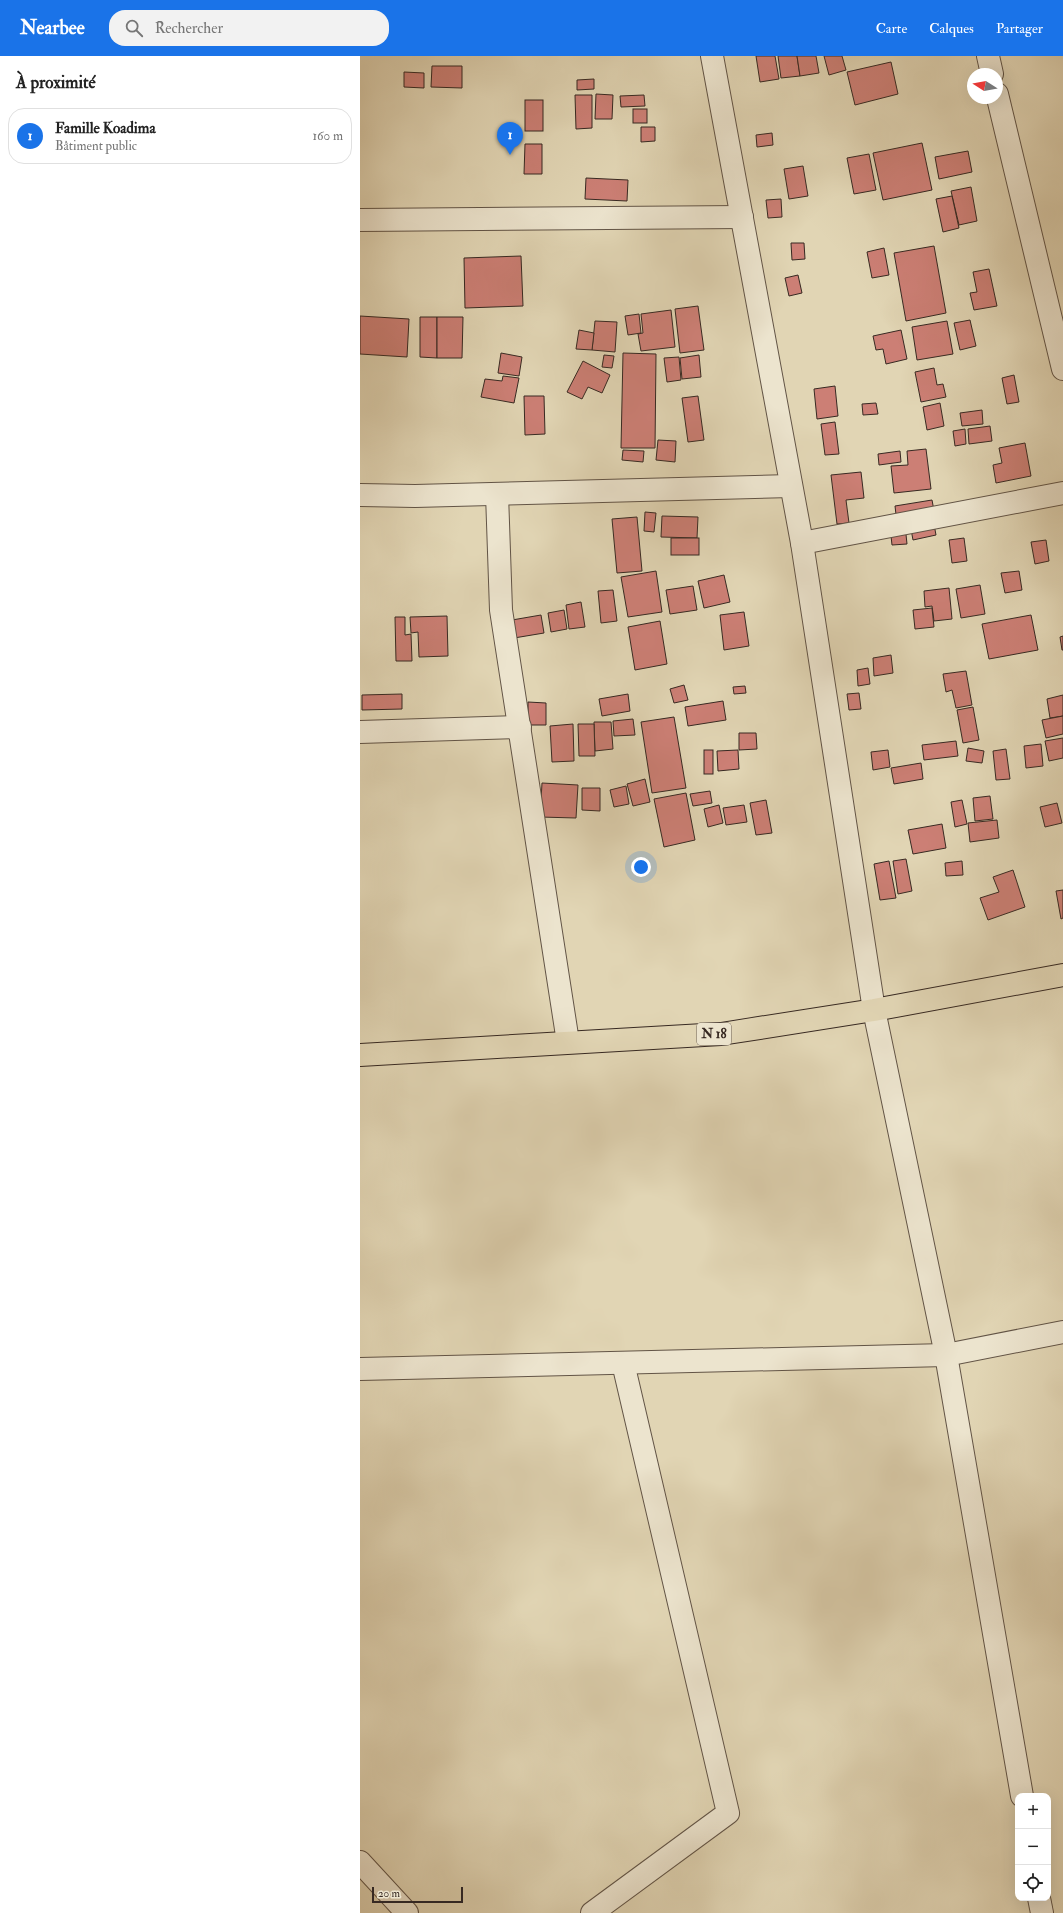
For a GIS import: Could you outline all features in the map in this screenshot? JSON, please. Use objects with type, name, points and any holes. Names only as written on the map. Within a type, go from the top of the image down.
[{"type":"main road","name":"N 18","points":[[360,1056],[568,1042],[722,1034],[874,1010],[1063,975]]},
{"type":"street","points":[[712,56],[802,543],[874,1010],[946,1354],[1021,1793]]},
{"type":"street","points":[[988,56],[991,68]]},
{"type":"street","points":[[999,104],[1063,369]]},
{"type":"street","points":[[360,220],[742,217]]},
{"type":"street","points":[[360,495],[497,494],[791,486]]},
{"type":"street","points":[[802,543],[1063,493]]},
{"type":"street","points":[[497,494],[501,610],[568,1042]]},
{"type":"street","points":[[360,732],[520,727]]},
{"type":"street","points":[[360,1369],[946,1354],[1063,1332]]},
{"type":"street","points":[[592,1913],[728,1813],[623,1363]]},
{"type":"street","points":[[360,1862],[407,1913]]},
{"type":"street","points":[[1040,1901],[1042,1913]]},
{"type":"building","points":[[756,56],[775,56],[779,79],[760,82]]},
{"type":"building","points":[[778,56],[797,56],[800,76],[781,78]]},
{"type":"building","points":[[797,56],[816,56],[819,73],[800,76]]},
{"type":"building","points":[[824,56],[842,56],[846,70],[829,75]]},
{"type":"building","points":[[891,62],[898,94],[855,105],[847,72]]},
{"type":"building","points":[[432,66],[462,66],[462,88],[431,87]]},
{"type":"building","points":[[404,72],[424,73],[424,88],[404,87]]},
{"type":"building","points":[[594,79],[594,89],[577,90],[577,80]]},
{"type":"building","points":[[596,94],[613,95],[612,119],[595,119]]},
{"type":"building","points":[[575,95],[592,95],[592,128],[576,129]]},
{"type":"building","points":[[644,95],[645,106],[621,107],[620,96]]},
{"type":"building","points":[[525,100],[543,100],[543,131],[525,131]]},
{"type":"building","points":[[633,109],[647,109],[647,123],[633,123]]},
{"type":"building","points":[[641,127],[655,127],[655,141],[641,142]]},
{"type":"building","points":[[772,133],[773,145],[757,147],[756,135]]},
{"type":"building","points":[[922,143],[932,190],[883,200],[873,153]]},
{"type":"building","points":[[525,144],[542,144],[542,174],[524,174]]},
{"type":"building","points":[[968,151],[972,172],[939,179],[935,157]]},
{"type":"building","points":[[869,154],[876,190],[854,194],[847,158]]},
{"type":"building","points":[[803,166],[808,196],[789,199],[784,169]]},
{"type":"building","points":[[586,178],[628,180],[627,201],[585,199]]},
{"type":"building","points":[[971,187],[977,221],[959,225],[951,191]]},
{"type":"building","points":[[952,196],[959,228],[943,232],[936,199]]},
{"type":"building","points":[[781,199],[782,217],[768,218],[766,200]]},
{"type":"building","points":[[791,243],[804,243],[805,259],[792,260]]},
{"type":"building","points":[[934,246],[946,313],[906,321],[894,253]]},
{"type":"building","points":[[884,248],[889,275],[872,278],[867,252]]},
{"type":"building","points":[[521,256],[523,306],[465,308],[464,258]]},
{"type":"building","points":[[989,269],[997,306],[974,310],[970,293],[977,292],[973,272]]},
{"type":"building","points":[[798,275],[802,293],[789,296],[785,278]]},
{"type":"building","points":[[698,306],[704,350],[680,353],[675,309]]},
{"type":"building","points":[[671,310],[675,347],[641,351],[638,334],[643,333],[641,314]]},
{"type":"building","points":[[639,314],[641,333],[628,335],[625,316]]},
{"type":"building","points":[[360,316],[409,319],[407,357],[360,354]]},
{"type":"building","points":[[420,317],[437,317],[437,358],[420,357]]},
{"type":"building","points":[[437,317],[463,317],[462,358],[437,358]]},
{"type":"building","points":[[970,320],[976,346],[960,350],[954,323]]},
{"type":"building","points":[[595,321],[617,322],[615,352],[592,350]]},
{"type":"building","points":[[947,321],[953,354],[917,360],[912,327]]},
{"type":"building","points":[[579,330],[594,333],[592,350],[576,349]]},
{"type":"building","points":[[901,330],[907,359],[886,364],[883,349],[876,350],[873,336]]},
{"type":"building","points":[[501,353],[522,357],[519,376],[498,373]]},
{"type":"building","points":[[623,353],[656,354],[655,448],[621,448]]},
{"type":"building","points":[[604,355],[614,356],[612,368],[602,367]]},
{"type":"building","points":[[699,355],[701,377],[682,379],[680,358]]},
{"type":"building","points":[[679,357],[681,380],[667,382],[664,358]]},
{"type":"building","points":[[583,361],[610,375],[602,393],[588,387],[582,399],[567,392]]},
{"type":"building","points":[[934,368],[937,385],[943,384],[946,397],[921,402],[915,372]]},
{"type":"building","points":[[1014,375],[1019,402],[1007,404],[1002,378]]},
{"type":"building","points":[[503,376],[519,378],[514,403],[481,397],[485,379],[502,381]]},
{"type":"building","points":[[835,386],[838,416],[817,419],[814,389]]},
{"type":"building","points":[[524,396],[544,396],[545,434],[525,435]]},
{"type":"building","points":[[698,396],[704,440],[688,442],[682,398]]},
{"type":"building","points":[[876,403],[878,414],[863,415],[862,404]]},
{"type":"building","points":[[940,403],[944,426],[927,430],[923,407]]},
{"type":"building","points":[[982,410],[983,424],[962,426],[960,413]]},
{"type":"building","points":[[835,422],[839,454],[825,455],[821,424]]},
{"type":"building","points":[[990,426],[992,441],[969,444],[968,429]]},
{"type":"building","points":[[965,429],[966,444],[955,446],[953,431]]},
{"type":"building","points":[[658,440],[676,441],[675,462],[656,460]]},
{"type":"building","points":[[1025,443],[1031,476],[996,483],[993,465],[1002,463],[999,448]]},
{"type":"building","points":[[926,449],[931,489],[894,493],[891,466],[908,465],[907,451]]},
{"type":"building","points":[[623,450],[644,451],[643,462],[622,460]]},
{"type":"building","points":[[900,451],[901,462],[879,465],[878,454]]},
{"type":"building","points":[[861,472],[864,498],[846,500],[849,523],[837,524],[831,475]]},
{"type":"building","points":[[932,500],[935,516],[897,523],[895,506]]},
{"type":"building","points":[[645,512],[656,513],[654,532],[644,531]]},
{"type":"building","points":[[662,516],[698,517],[697,538],[661,537]]},
{"type":"building","points":[[637,517],[642,571],[617,573],[612,519]]},
{"type":"building","points":[[933,519],[936,535],[913,540],[910,524]]},
{"type":"building","points":[[905,525],[907,544],[892,545],[890,527]]},
{"type":"building","points":[[671,538],[699,538],[699,555],[671,555]]},
{"type":"building","points":[[964,538],[967,561],[952,563],[949,540]]},
{"type":"building","points":[[1046,540],[1049,561],[1035,564],[1031,542]]},
{"type":"building","points":[[656,571],[662,612],[628,617],[621,577]]},
{"type":"building","points":[[1019,571],[1022,590],[1005,593],[1001,573]]},
{"type":"building","points":[[724,575],[730,602],[704,608],[698,581]]},
{"type":"building","points":[[980,585],[985,614],[961,618],[956,589]]},
{"type":"building","points":[[693,586],[697,610],[670,614],[666,590]]},
{"type":"building","points":[[949,588],[952,619],[934,621],[932,606],[925,607],[924,591]]},
{"type":"building","points":[[613,590],[617,621],[601,623],[598,591]]},
{"type":"building","points":[[581,602],[585,627],[569,629],[566,605]]},
{"type":"building","points":[[932,608],[934,627],[915,629],[913,610]]},
{"type":"building","points":[[564,610],[567,629],[551,632],[548,613]]},
{"type":"building","points":[[744,612],[749,646],[724,650],[720,615]]},
{"type":"building","points":[[541,615],[544,633],[514,638],[512,620]]},
{"type":"building","points":[[1031,615],[1038,650],[989,659],[982,624]]},
{"type":"building","points":[[447,616],[448,656],[419,657],[418,632],[411,633],[410,617]]},
{"type":"building","points":[[395,617],[405,617],[405,635],[411,634],[412,661],[396,661]]},
{"type":"building","points":[[660,621],[667,664],[635,670],[628,627]]},
{"type":"building","points":[[1063,636],[1063,650],[1062,650],[1060,637]]},
{"type":"building","points":[[891,655],[893,673],[874,676],[873,658]]},
{"type":"building","points":[[868,668],[870,684],[858,686],[857,670]]},
{"type":"building","points":[[966,671],[972,705],[956,708],[952,690],[946,692],[943,674]]},
{"type":"building","points":[[684,685],[688,700],[674,703],[670,689]]},
{"type":"building","points":[[745,686],[746,693],[734,694],[733,687]]},
{"type":"building","points":[[859,693],[861,709],[849,710],[847,694]]},
{"type":"building","points":[[402,694],[402,709],[362,710],[362,695]]},
{"type":"building","points":[[628,694],[630,711],[602,716],[599,699]]},
{"type":"building","points":[[1063,695],[1063,716],[1050,718],[1047,699]]},
{"type":"building","points":[[723,701],[726,720],[688,726],[685,707]]},
{"type":"building","points":[[528,702],[546,703],[546,725],[528,725]]},
{"type":"building","points":[[973,707],[979,740],[963,743],[957,710]]},
{"type":"building","points":[[1063,716],[1063,734],[1046,738],[1042,720]]},
{"type":"building","points":[[674,717],[686,788],[652,793],[641,722]]},
{"type":"building","points":[[633,719],[635,735],[614,736],[613,721]]},
{"type":"building","points":[[594,722],[611,722],[613,749],[595,751]]},
{"type":"building","points":[[573,724],[574,761],[552,762],[550,726]]},
{"type":"building","points":[[578,724],[594,724],[595,756],[579,756]]},
{"type":"building","points":[[739,733],[756,733],[757,749],[739,750]]},
{"type":"building","points":[[1063,738],[1063,758],[1049,761],[1045,741]]},
{"type":"building","points":[[956,741],[958,756],[924,760],[922,745]]},
{"type":"building","points":[[1041,744],[1043,766],[1026,768],[1024,746]]},
{"type":"building","points":[[968,748],[984,751],[982,763],[966,761]]},
{"type":"building","points":[[1006,749],[1010,779],[996,780],[993,751]]},
{"type":"building","points":[[704,750],[713,750],[713,774],[704,774]]},
{"type":"building","points":[[738,750],[739,769],[718,771],[717,751]]},
{"type":"building","points":[[888,750],[890,767],[873,770],[871,752]]},
{"type":"building","points":[[921,763],[923,779],[894,784],[891,768]]},
{"type":"building","points":[[645,779],[650,802],[633,806],[627,784]]},
{"type":"building","points":[[542,783],[578,785],[576,818],[540,817]]},
{"type":"building","points":[[626,786],[629,804],[614,807],[610,790]]},
{"type":"building","points":[[582,788],[600,788],[600,811],[582,810]]},
{"type":"building","points":[[710,791],[712,803],[693,806],[690,794]]},
{"type":"building","points":[[686,793],[695,840],[664,847],[654,799]]},
{"type":"building","points":[[990,796],[993,819],[975,821],[973,798]]},
{"type":"building","points":[[766,800],[772,833],[756,835],[750,803]]},
{"type":"building","points":[[962,800],[967,824],[955,827],[951,802]]},
{"type":"building","points":[[1057,803],[1062,823],[1045,827],[1040,807]]},
{"type":"building","points":[[719,805],[723,823],[708,827],[704,809]]},
{"type":"building","points":[[744,805],[747,822],[726,825],[723,808]]},
{"type":"building","points":[[997,820],[999,838],[970,842],[968,823]]},
{"type":"building","points":[[942,824],[946,848],[913,854],[908,830]]},
{"type":"building","points":[[906,859],[912,891],[898,894],[893,861]]},
{"type":"building","points":[[889,861],[896,898],[880,900],[874,864]]},
{"type":"building","points":[[962,861],[963,875],[946,876],[945,863]]},
{"type":"building","points":[[1013,870],[1025,907],[988,920],[980,898],[999,892],[993,877]]},
{"type":"building","points":[[1063,890],[1063,918],[1061,919],[1056,891]]},
{"type":"place","name":"Famille Koadima","points":[[510,155]]}]
